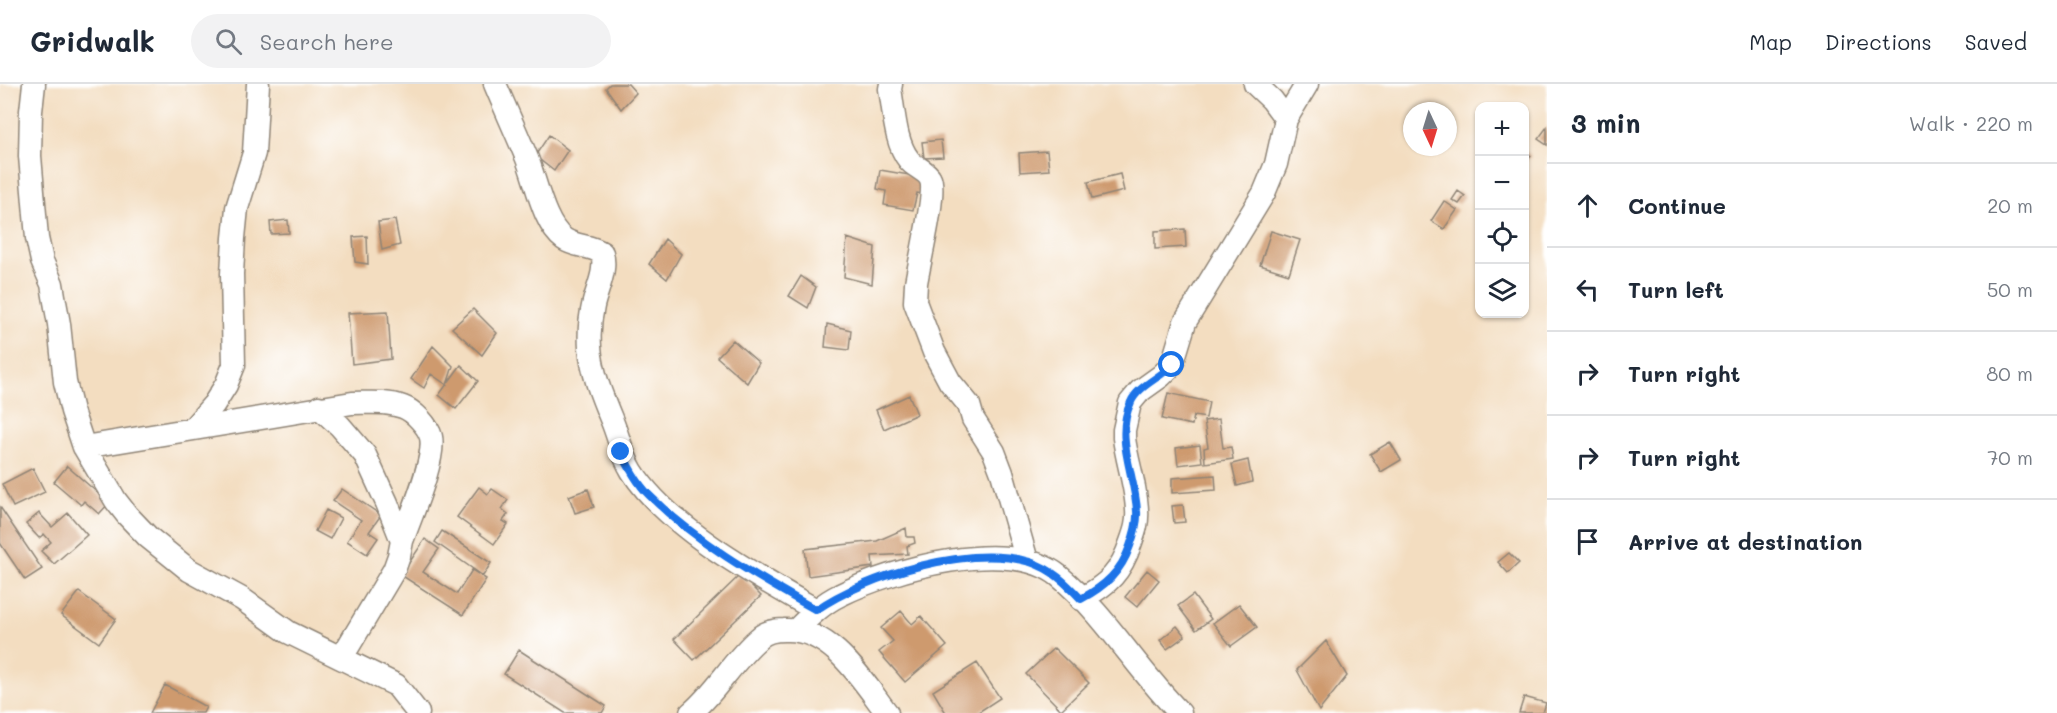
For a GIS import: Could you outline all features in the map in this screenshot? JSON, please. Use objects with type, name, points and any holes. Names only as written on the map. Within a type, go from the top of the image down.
[{"type":"street","points":[[34,84],[30,156],[37,238],[42,261],[52,284],[65,382],[84,447],[127,515],[165,552],[189,570],[242,599],[288,632],[396,685],[418,713]]},
{"type":"street","points":[[495,84],[556,231],[565,240],[593,247],[602,253],[604,262],[593,306],[590,346],[594,372],[602,397],[616,432],[621,452],[632,472],[648,494],[682,524],[733,561],[816,610]]},
{"type":"street","points":[[891,84],[890,89],[903,150],[910,162],[929,176],[931,181],[931,201],[916,283],[915,294],[918,310],[934,352],[950,382],[969,405],[972,417],[994,452],[1027,561]]},
{"type":"street","points":[[1256,84],[1286,119]]},
{"type":"street","points":[[1081,599],[1103,586],[1118,572],[1126,558],[1136,528],[1136,502],[1124,438],[1130,403],[1140,391],[1172,365],[1185,322],[1264,193],[1276,164],[1286,119],[1307,84]]},
{"type":"street","points":[[193,428],[214,404],[226,385],[234,365],[232,274],[237,208],[254,153],[260,90]]},
{"type":"street","points":[[84,447],[352,403],[383,403],[404,407],[419,417],[431,437],[429,459],[399,556],[394,570],[342,657]]},
{"type":"street","points":[[319,407],[340,426],[365,455],[397,524],[402,541]]},
{"type":"street","points":[[797,629],[816,610],[840,594],[907,569],[969,558],[1010,558],[1027,561],[1058,575],[1107,626],[1152,684],[1180,713]]},
{"type":"street","points":[[691,713],[758,638],[773,630],[797,629],[827,642],[856,672],[887,713]]},
{"type":"building","points":[[610,84],[628,84],[636,93],[621,109],[606,88]]},
{"type":"building","points":[[1547,127],[1547,145],[1538,139]]},
{"type":"building","points":[[549,135],[568,150],[554,171],[535,156]]},
{"type":"building","points":[[941,140],[943,157],[924,158],[922,142]]},
{"type":"building","points":[[1047,151],[1049,170],[1020,172],[1019,153]]},
{"type":"building","points":[[880,170],[927,178],[925,194],[917,193],[913,210],[884,205],[886,191],[877,189]]},
{"type":"building","points":[[1120,174],[1124,191],[1092,199],[1088,182]]},
{"type":"building","points":[[1458,191],[1465,196],[1459,204],[1452,200]]},
{"type":"building","points":[[1444,201],[1457,210],[1444,229],[1431,221]]},
{"type":"building","points":[[288,220],[289,233],[271,234],[270,222]]},
{"type":"building","points":[[395,220],[400,245],[382,250],[378,222]]},
{"type":"building","points":[[1185,229],[1186,247],[1155,249],[1155,231]]},
{"type":"building","points":[[1271,231],[1300,240],[1289,274],[1260,265]]},
{"type":"building","points":[[367,236],[368,264],[355,262],[353,237]]},
{"type":"building","points":[[847,238],[875,247],[872,284],[844,277]]},
{"type":"building","points":[[665,239],[681,254],[667,279],[649,264]]},
{"type":"building","points":[[801,276],[816,287],[808,308],[789,296]]},
{"type":"building","points":[[473,309],[497,333],[482,355],[452,328]]},
{"type":"building","points":[[388,311],[391,359],[352,364],[348,313]]},
{"type":"building","points":[[827,324],[851,330],[849,350],[825,347]]},
{"type":"building","points":[[733,340],[759,363],[747,383],[717,357]]},
{"type":"building","points":[[433,346],[453,366],[447,385],[431,374],[424,388],[411,379]]},
{"type":"building","points":[[461,365],[478,381],[456,409],[439,395]]},
{"type":"building","points":[[1168,393],[1209,402],[1206,418],[1194,416],[1192,425],[1162,419]]},
{"type":"building","points":[[909,395],[917,414],[884,429],[876,410]]},
{"type":"building","points":[[1219,419],[1223,448],[1231,447],[1233,459],[1205,463],[1204,448],[1208,447],[1204,421]]},
{"type":"building","points":[[1390,442],[1401,460],[1381,472],[1370,454]]},
{"type":"building","points":[[1200,445],[1202,462],[1178,465],[1176,448]]},
{"type":"building","points":[[1248,460],[1252,482],[1237,486],[1232,464]]},
{"type":"building","points":[[67,466],[109,503],[99,514],[84,501],[81,505],[54,482]]},
{"type":"building","points":[[33,468],[45,492],[13,507],[2,484]]},
{"type":"building","points":[[1215,475],[1216,490],[1172,493],[1172,478]]},
{"type":"building","points":[[479,487],[488,494],[492,489],[508,500],[502,509],[508,514],[503,521],[508,524],[494,544],[457,517]]},
{"type":"building","points":[[342,489],[381,515],[369,532],[378,538],[367,554],[347,541],[361,520],[333,501]]},
{"type":"building","points":[[588,489],[594,507],[575,513],[569,496]]},
{"type":"building","points":[[1183,505],[1185,522],[1174,523],[1172,506]]},
{"type":"building","points":[[0,507],[42,569],[25,580],[0,543]]},
{"type":"building","points":[[326,510],[341,518],[330,539],[315,531]]},
{"type":"building","points":[[39,513],[52,527],[68,513],[87,535],[54,564],[41,551],[51,542],[44,534],[39,538],[26,524]]},
{"type":"building","points":[[906,528],[907,537],[914,537],[915,543],[907,546],[908,554],[872,556],[873,567],[808,576],[805,549],[877,541]]},
{"type":"building","points":[[442,531],[491,563],[483,576],[435,542]]},
{"type":"building","points":[[425,539],[439,549],[423,572],[457,594],[472,570],[486,579],[463,615],[401,575]]},
{"type":"building","points":[[1509,553],[1519,563],[1508,573],[1498,562]]},
{"type":"building","points":[[1147,570],[1159,580],[1137,607],[1125,597]]},
{"type":"building","points":[[740,575],[761,596],[694,660],[674,639]]},
{"type":"building","points":[[79,592],[116,619],[99,643],[61,615]]},
{"type":"building","points":[[1193,595],[1211,619],[1196,630],[1178,606]]},
{"type":"building","points":[[1239,604],[1257,627],[1231,646],[1213,623]]},
{"type":"building","points":[[901,611],[912,624],[921,616],[947,646],[905,682],[879,652],[893,641],[881,628]]},
{"type":"building","points":[[1177,626],[1185,636],[1167,649],[1160,640]]},
{"type":"building","points":[[1326,641],[1347,676],[1319,711],[1297,670]]},
{"type":"building","points":[[1054,648],[1089,683],[1061,710],[1026,674]]},
{"type":"building","points":[[519,650],[606,706],[602,713],[565,713],[504,674]]},
{"type":"building","points":[[977,663],[1000,698],[977,713],[946,713],[933,691]]},
{"type":"building","points":[[165,685],[206,707],[203,713],[150,713]]},
{"type":"building","points":[[1524,697],[1546,703],[1543,713],[1519,713]]},
{"type":"route","points":[[621,452],[648,494],[682,524],[756,576],[816,610],[840,594],[907,569],[969,558],[1010,558],[1032,563],[1058,575],[1081,599],[1103,586],[1118,572],[1126,558],[1136,528],[1138,513],[1124,438],[1130,403],[1140,391],[1172,365]]}]
